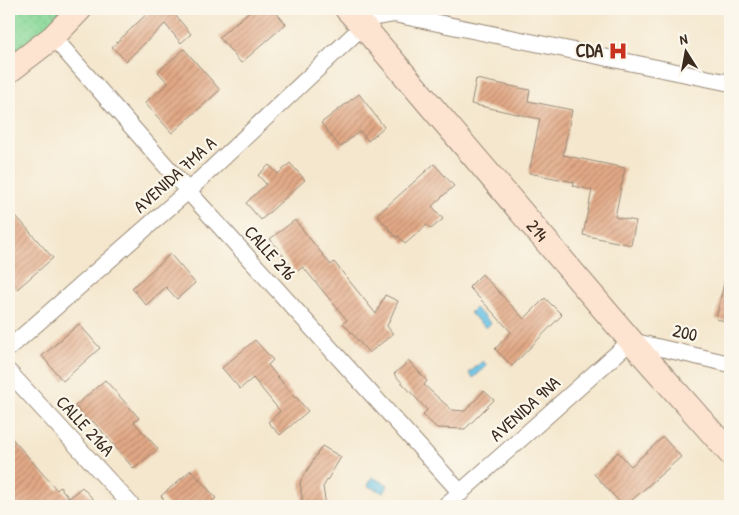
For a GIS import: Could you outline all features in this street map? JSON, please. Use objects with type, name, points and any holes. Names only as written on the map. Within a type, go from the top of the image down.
[{"type":"street","points":[[9,71],[53,37],[80,9]]},
{"type":"street","name":"214","points":[[347,9],[630,341],[730,453]]},
{"type":"street","name":"AVENIDA 7MA A","points":[[9,348],[188,191],[363,26],[375,17],[394,14],[730,83]]},
{"type":"street","name":"CALLE 216","points":[[53,37],[188,191],[461,492]]},
{"type":"street","name":"200","points":[[630,341],[730,364]]},
{"type":"street","name":"AVENIDA 9NA","points":[[445,506],[630,341]]},
{"type":"street","name":"CALLE 216A","points":[[9,372],[132,506]]},
{"type":"green space","points":[[9,9],[71,9],[9,62]]},
{"type":"water","points":[[475,308],[491,323],[486,328],[470,313]]},
{"type":"water","points":[[483,361],[487,366],[473,378],[469,373]]},
{"type":"water","points":[[372,477],[388,485],[384,493],[368,486]]},
{"type":"building","points":[[152,9],[170,9],[191,34],[181,43],[165,24],[126,61],[112,47]]},
{"type":"building","points":[[252,9],[273,9],[286,24],[241,63],[219,37]]},
{"type":"building","points":[[184,49],[220,90],[172,133],[145,103],[168,83],[158,72]]},
{"type":"building","points":[[476,79],[530,90],[528,101],[572,110],[563,155],[625,168],[615,217],[636,221],[631,245],[583,235],[592,190],[573,186],[574,182],[529,173],[540,119],[471,104]]},
{"type":"building","points":[[359,94],[384,127],[368,141],[360,131],[340,147],[321,123]]},
{"type":"building","points":[[290,163],[305,180],[261,220],[246,203],[266,184],[258,175],[269,165],[278,174]]},
{"type":"building","points":[[434,164],[454,186],[432,206],[443,219],[431,229],[427,225],[405,244],[398,236],[396,237],[377,215]]},
{"type":"building","points":[[16,216],[53,258],[16,290],[9,282],[9,222]]},
{"type":"building","points":[[295,220],[331,265],[334,262],[376,314],[385,295],[398,301],[387,326],[393,334],[369,353],[343,323],[347,320],[303,267],[296,272],[270,239]]},
{"type":"building","points":[[170,254],[195,283],[177,299],[166,287],[146,305],[132,288]]},
{"type":"building","points":[[482,274],[524,319],[545,298],[562,315],[512,366],[495,349],[511,332],[469,287]]},
{"type":"building","points":[[725,278],[730,278],[730,322],[716,319]]},
{"type":"building","points":[[79,324],[100,348],[63,381],[42,356]]},
{"type":"building","points":[[255,340],[273,360],[268,365],[308,411],[280,435],[268,422],[280,411],[253,378],[240,389],[222,368]]},
{"type":"building","points":[[409,361],[427,381],[424,385],[452,410],[465,411],[484,391],[494,400],[465,429],[437,428],[423,415],[427,410],[394,374]]},
{"type":"building","points":[[105,380],[139,418],[134,422],[158,449],[134,469],[93,421],[90,423],[75,406]]},
{"type":"building","points":[[9,435],[57,490],[60,487],[69,498],[82,487],[94,500],[88,506],[9,506]]},
{"type":"building","points":[[663,437],[681,457],[623,506],[594,474],[618,452],[631,466]]},
{"type":"building","points":[[322,446],[341,457],[323,487],[326,506],[303,506],[300,482]]},
{"type":"building","points":[[191,470],[216,498],[207,506],[169,506],[161,496]]},
{"type":"place","name":"CDA","points":[[618,51]]}]
